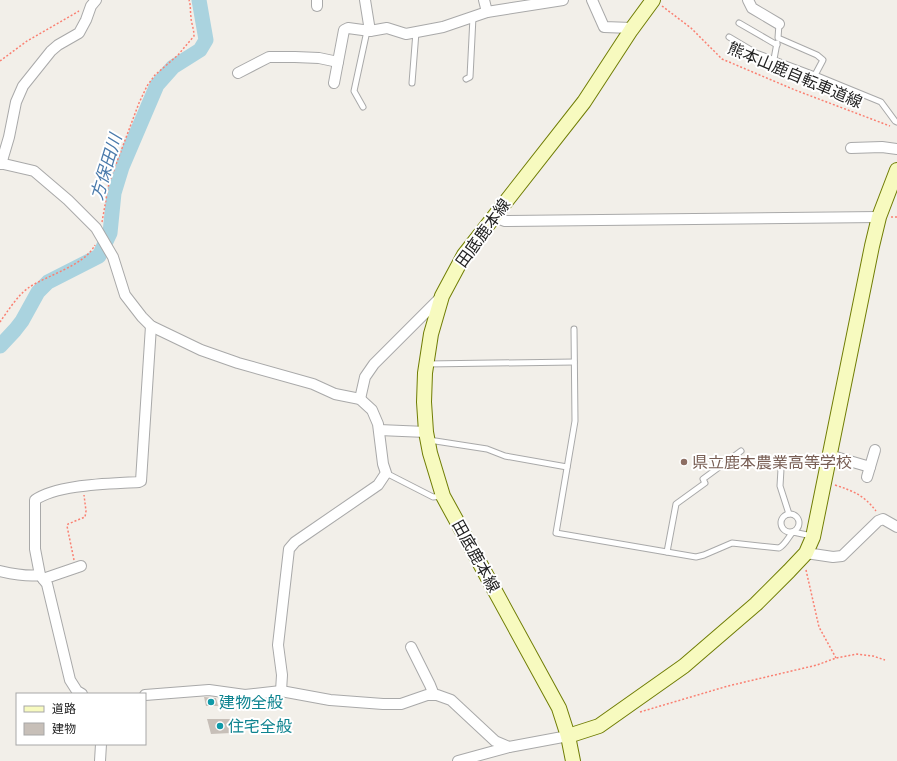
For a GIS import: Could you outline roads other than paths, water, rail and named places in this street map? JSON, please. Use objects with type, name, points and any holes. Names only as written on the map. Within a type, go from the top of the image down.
[{"type":"main road","name":"田底鹿本線","points":[[572,761],[568,736],[559,708],[550,689],[444,496],[427,436],[424,402],[426,364],[431,334],[442,296],[464,255],[584,102],[632,28],[656,2]]},
{"type":"main road","points":[[568,736],[599,726],[684,666],[756,604],[805,554],[813,537],[872,246],[880,217],[897,170]]},
{"type":"street","points":[[365,0],[368,31]]},
{"type":"street","points":[[484,0],[487,12]]},
{"type":"street","points":[[334,83],[344,30],[348,28],[368,31],[387,28],[406,34],[443,27],[487,12],[563,0]]},
{"type":"street","points":[[592,0],[604,27],[632,28]]},
{"type":"street","points":[[748,0],[752,8],[779,24]]},
{"type":"street","points":[[94,3],[79,33],[58,45],[51,51],[23,86],[5,136],[1,164],[34,171],[68,200],[96,228],[113,258],[125,295],[142,317],[152,326],[202,350],[238,364],[313,384],[335,394],[360,399],[372,410],[378,424],[383,464],[386,473],[378,485],[300,539],[289,549],[278,645],[282,675],[281,691]]},
{"type":"street","points":[[238,74],[270,57],[319,58],[338,62]]},
{"type":"street","points":[[851,148],[882,147],[897,149]]},
{"type":"street","points":[[494,217],[505,221],[880,217]]},
{"type":"street","points":[[360,399],[365,377],[374,364],[442,296]]},
{"type":"street","points":[[80,693],[77,691],[70,680],[47,584],[42,577],[35,549],[35,500],[41,496],[58,491],[139,482],[141,480],[152,326]]},
{"type":"street","points":[[379,430],[427,436]]},
{"type":"street","points":[[867,477],[875,450]]},
{"type":"street","points":[[829,455],[870,467]]},
{"type":"street","points":[[805,554],[833,558],[842,556],[883,519],[897,527]]},
{"type":"street","points":[[0,571],[11,574],[42,577],[79,567]]},
{"type":"street","points":[[411,646],[434,695]]},
{"type":"street","points":[[146,695],[210,690],[245,695],[281,691],[330,700],[383,704],[401,704],[427,695],[434,695],[452,700],[495,741],[509,747]]},
{"type":"street","points":[[458,761],[509,747],[568,736]]},
{"type":"street","points":[[100,761],[101,745]]},
{"type":"lane","points":[[466,79],[470,77],[474,17]]},
{"type":"lane","points":[[739,23],[777,45]]},
{"type":"lane","points":[[774,59],[779,24]]},
{"type":"lane","points":[[363,107],[354,91],[368,31]]},
{"type":"lane","points":[[412,82],[416,32]]},
{"type":"lane","points":[[729,37],[756,53],[815,75],[880,102],[897,122]]},
{"type":"lane","points":[[778,38],[817,55],[823,60],[815,75]]},
{"type":"lane","points":[[574,328],[575,421],[556,533],[696,557],[732,543],[779,548],[784,545],[789,536],[793,532],[798,526],[799,522],[792,514],[786,514],[782,518],[780,523],[782,527],[787,531],[793,532],[813,537]]},
{"type":"lane","points":[[426,364],[574,362]]},
{"type":"lane","points":[[427,436],[487,449],[505,456],[567,467]]},
{"type":"lane","points":[[667,552],[676,504],[706,483],[703,479],[741,451]]},
{"type":"lane","points":[[780,469],[780,486],[789,514]]},
{"type":"lane","points":[[386,473],[433,497],[444,496]]},
{"type":"waterway","name":"方保田川","points":[[0,346],[22,321],[38,292],[48,282],[99,256],[110,233],[114,193],[122,167],[157,85],[173,67],[200,50],[206,40],[199,0]]},
{"type":"place","name":"県立鹿本農業高等学校","points":[[684,462]]},
{"type":"place","name":"建物全般","points":[[211,702]]},
{"type":"place","name":"住宅全般","points":[[220,726]]}]
